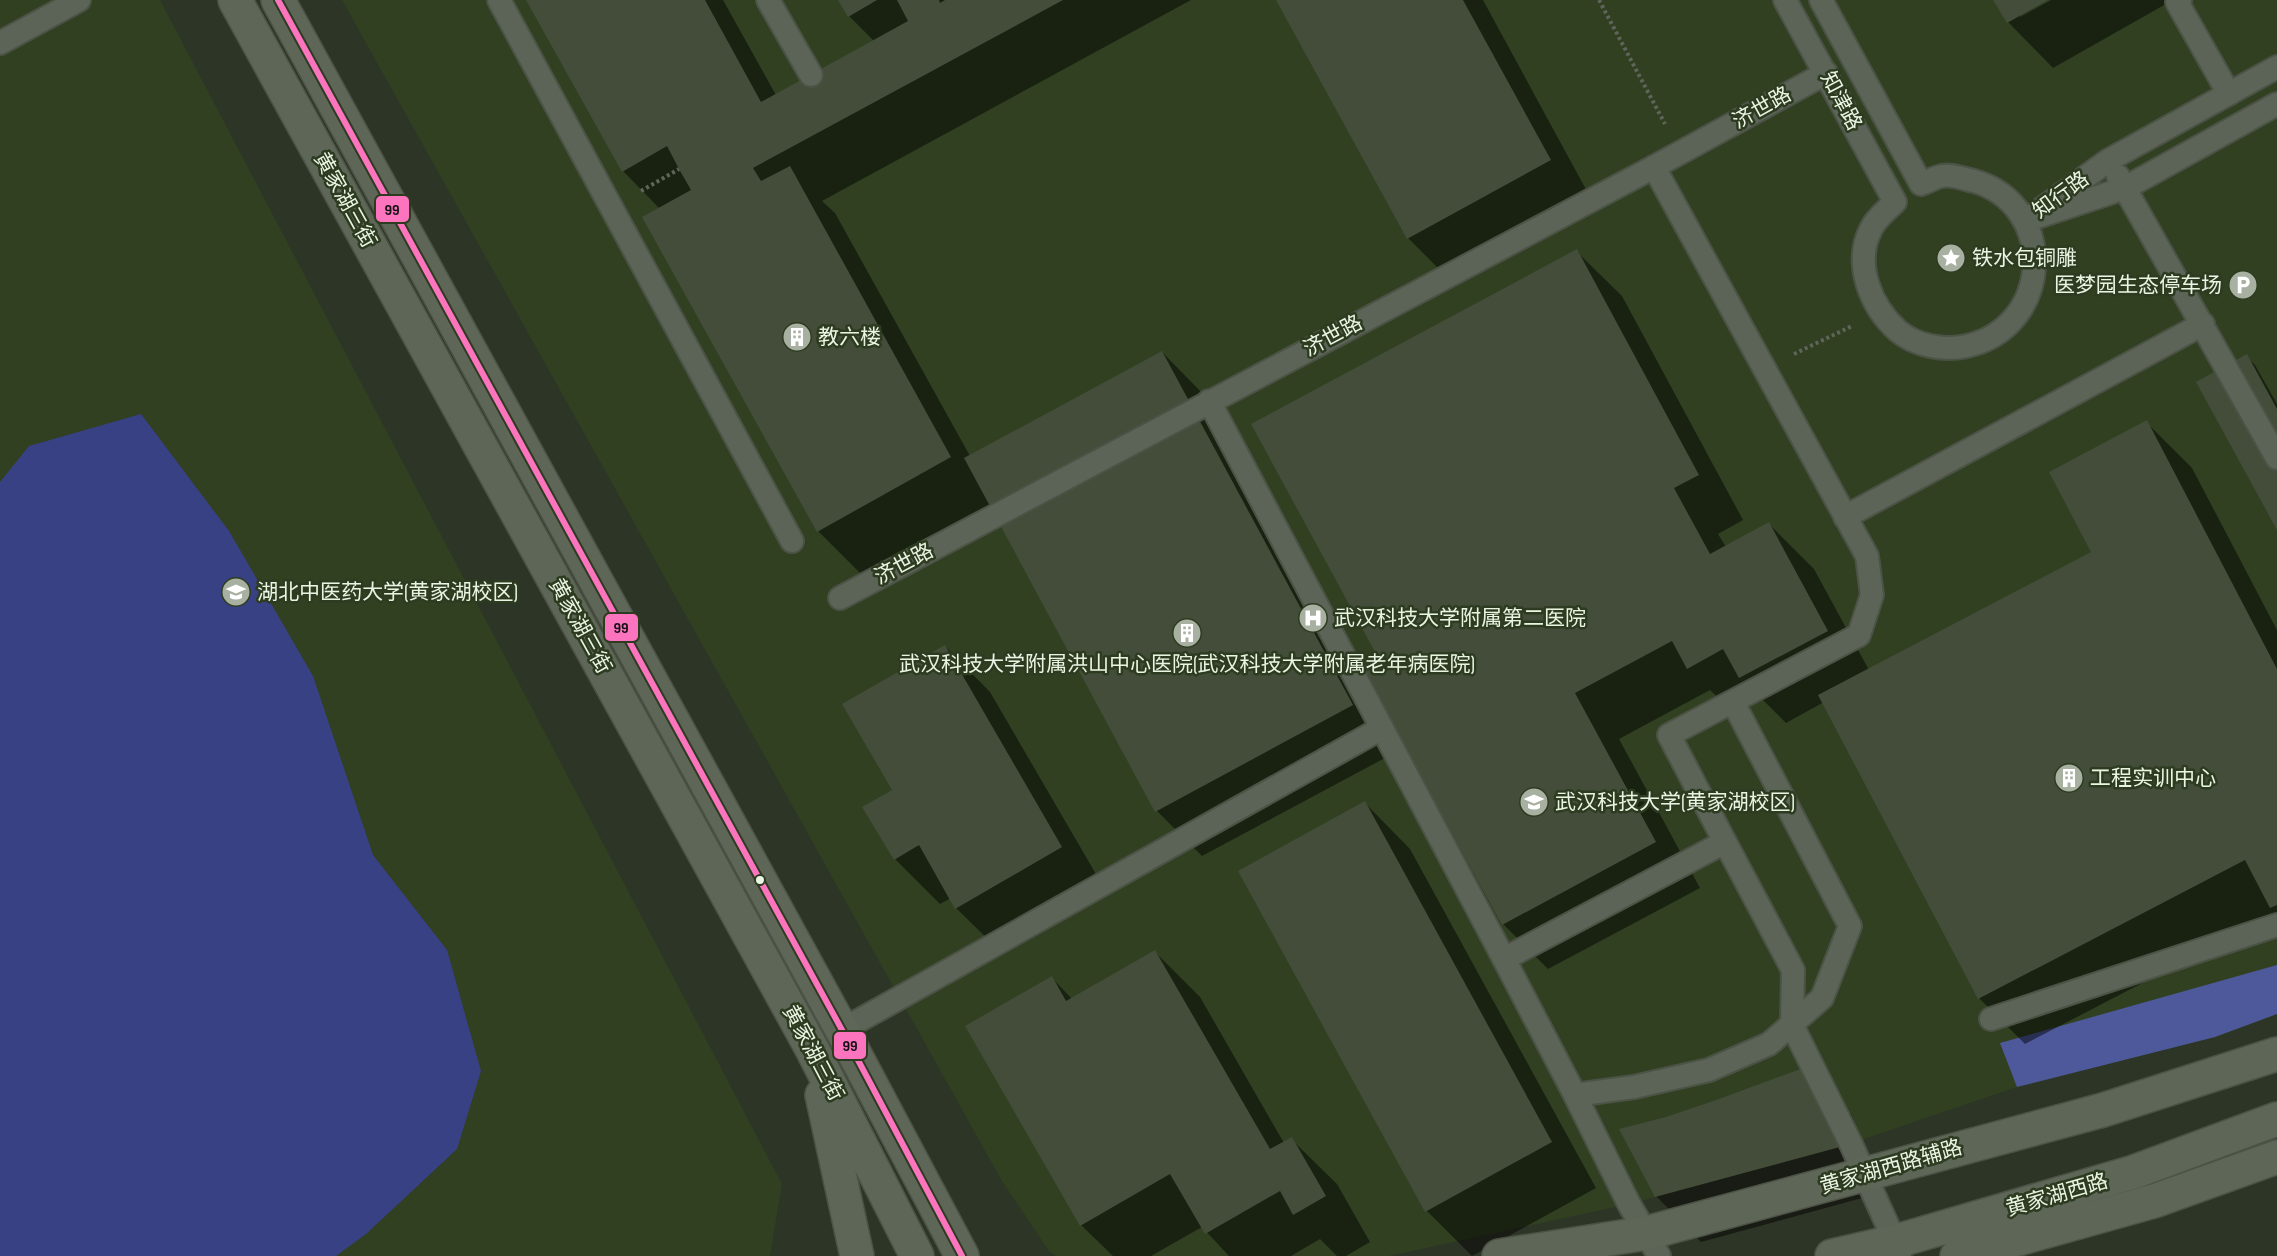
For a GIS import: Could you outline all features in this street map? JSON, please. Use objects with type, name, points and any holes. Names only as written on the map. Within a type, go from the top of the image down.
[{"type":"street","name":"黄家湖三街","points":[[235,0],[812,1049],[917,1256]]},
{"type":"street","name":"黄家湖三街","points":[[278,0],[842,1030],[962,1256]]},
{"type":"street","points":[[812,1049],[857,1256]]},
{"type":"street","name":"黄家湖西路辅路","points":[[1499,1256],[1653,1244],[1864,1176],[2103,1110],[2277,1054]]},
{"type":"street","name":"黄家湖西路","points":[[1832,1256],[1899,1249],[2134,1172],[2277,1119]]},
{"type":"street","name":"黄家湖西路","points":[[1957,1256],[2154,1201],[2277,1157]]},
{"type":"lane","points":[[0,43],[79,0]]},
{"type":"lane","points":[[499,0],[792,541]]},
{"type":"lane","points":[[768,0],[811,75]]},
{"type":"lane","name":"知津路","points":[[1785,0],[1895,202],[1881,214],[1870,229],[1864,257],[1867,286],[1880,313]]},
{"type":"lane","name":"知津路","points":[[1821,0],[1921,184],[1944,175],[1986,185],[2008,200],[2025,221]]},
{"type":"lane","points":[[2180,0],[2177,2],[2229,94]]},
{"type":"lane","name":"知行路","points":[[2025,221],[2109,160],[2277,67]]},
{"type":"lane","name":"济世路","points":[[840,598],[1826,73]]},
{"type":"lane","name":"知行路","points":[[2025,221],[2125,188],[2277,104]]},
{"type":"lane","points":[[2109,160],[2277,458]]},
{"type":"lane","points":[[1654,166],[1866,556],[1872,595],[1859,635],[1669,735],[1793,970],[1792,1025],[1851,1144],[1899,1249]]},
{"type":"lane","points":[[1880,313],[1900,332],[1926,345],[1954,349],[1982,342],[2007,327],[2025,305],[2034,278],[2034,249],[2025,221]]},
{"type":"lane","points":[[1845,517],[2203,324]]},
{"type":"lane","points":[[1209,401],[1504,959],[1629,1204],[1653,1244]]},
{"type":"lane","points":[[1575,1095],[1634,1087],[1709,1070],[1769,1044],[1822,998],[1850,926],[1733,702]]},
{"type":"lane","points":[[842,1030],[1382,728]]},
{"type":"lane","points":[[1504,959],[1725,843]]},
{"type":"lane","points":[[1991,1019],[2277,925]]},
{"type":"path","points":[[1599,0],[1680,152]]},
{"type":"path","points":[[611,207],[679,169]]},
{"type":"path","points":[[1766,369],[1880,313]]},
{"type":"shaded area","name":"湖北中医药大学(黄家湖校区)","points":[[0,0],[160,0],[782,1184],[770,1256],[0,1256]]},
{"type":"shaded area","name":"武汉科技大学(黄家湖校区)","points":[[342,0],[2277,0],[2277,1014],[2215,1037],[2017,1087],[1840,1147],[1629,1204],[1389,1256],[1056,1256],[1049,1251],[1002,1181]]},
{"type":"shaded area","points":[[141,414],[229,531],[313,676],[373,855],[447,950],[481,1071],[457,1149],[366,1234],[336,1256],[0,1256],[0,482],[29,446]]},
{"type":"shaded area","points":[[2277,965],[2277,1014],[2215,1037],[2017,1087],[2000,1043]]},
{"type":"building","name":"教六楼","points":[[526,0],[705,0],[761,102],[908,21],[897,0],[939,0],[940,3],[945,0],[1063,0],[753,168],[761,181],[790,166],[951,457],[817,532],[642,217],[691,190],[667,146],[622,172]]},
{"type":"building","points":[[838,0],[877,0],[848,17]]},
{"type":"building","points":[[1276,0],[1463,0],[1551,160],[1407,239]]},
{"type":"building","points":[[1993,0],[2048,0],[2007,23]]},
{"type":"building","name":"武汉科技大学附属第二医院","points":[[1577,249],[1699,475],[1674,488],[1710,554],[1769,522],[1828,631],[1739,678],[1723,649],[1687,669],[1672,641],[1575,693],[1656,842],[1502,925],[1358,661],[1375,652],[1251,424]]},
{"type":"building","name":"武汉科技大学附属洪山中心医院(武汉科技大学附属老年病医院)","points":[[1162,351],[1353,705],[1155,812],[964,458]]},
{"type":"building","points":[[2247,354],[2277,409],[2277,530],[2196,382]]},
{"type":"building","name":"工程实训中心","points":[[2147,420],[2277,669],[2277,905],[2270,908],[2245,860],[1978,999],[1818,695],[2091,552],[2049,472]]},
{"type":"building","points":[[945,645],[1062,847],[955,909],[919,845],[894,860],[862,807],[892,790],[842,704]]},
{"type":"building","points":[[1365,801],[1552,1142],[1425,1212],[1238,871]]},
{"type":"building","points":[[1155,950],[1270,1149],[1292,1137],[1326,1196],[1293,1215],[1280,1191],[1205,1234],[1170,1174],[1080,1226],[965,1026],[1052,976],[1066,1001]]},
{"type":"building","points":[[1806,1067],[1840,1147],[1655,1197],[1619,1129],[1666,1117]]},
{"type":"transit line","name":"99","points":[[278,0],[842,1030],[962,1256]]},
{"type":"place","name":"铁水包铜雕","points":[[1951,258]]},
{"type":"place","name":"医梦园生态停车场","points":[[2243,285]]},
{"type":"place","name":"教六楼","points":[[797,337]]},
{"type":"place","name":"湖北中医药大学(黄家湖校区)","points":[[236,592]]},
{"type":"place","name":"武汉科技大学附属第二医院","points":[[1313,618]]},
{"type":"place","name":"武汉科技大学附属洪山中心医院(武汉科技大学附属老年病医院)","points":[[1187,633]]},
{"type":"place","name":"工程实训中心","points":[[2069,778]]},
{"type":"place","name":"武汉科技大学(黄家湖校区)","points":[[1534,802]]}]
